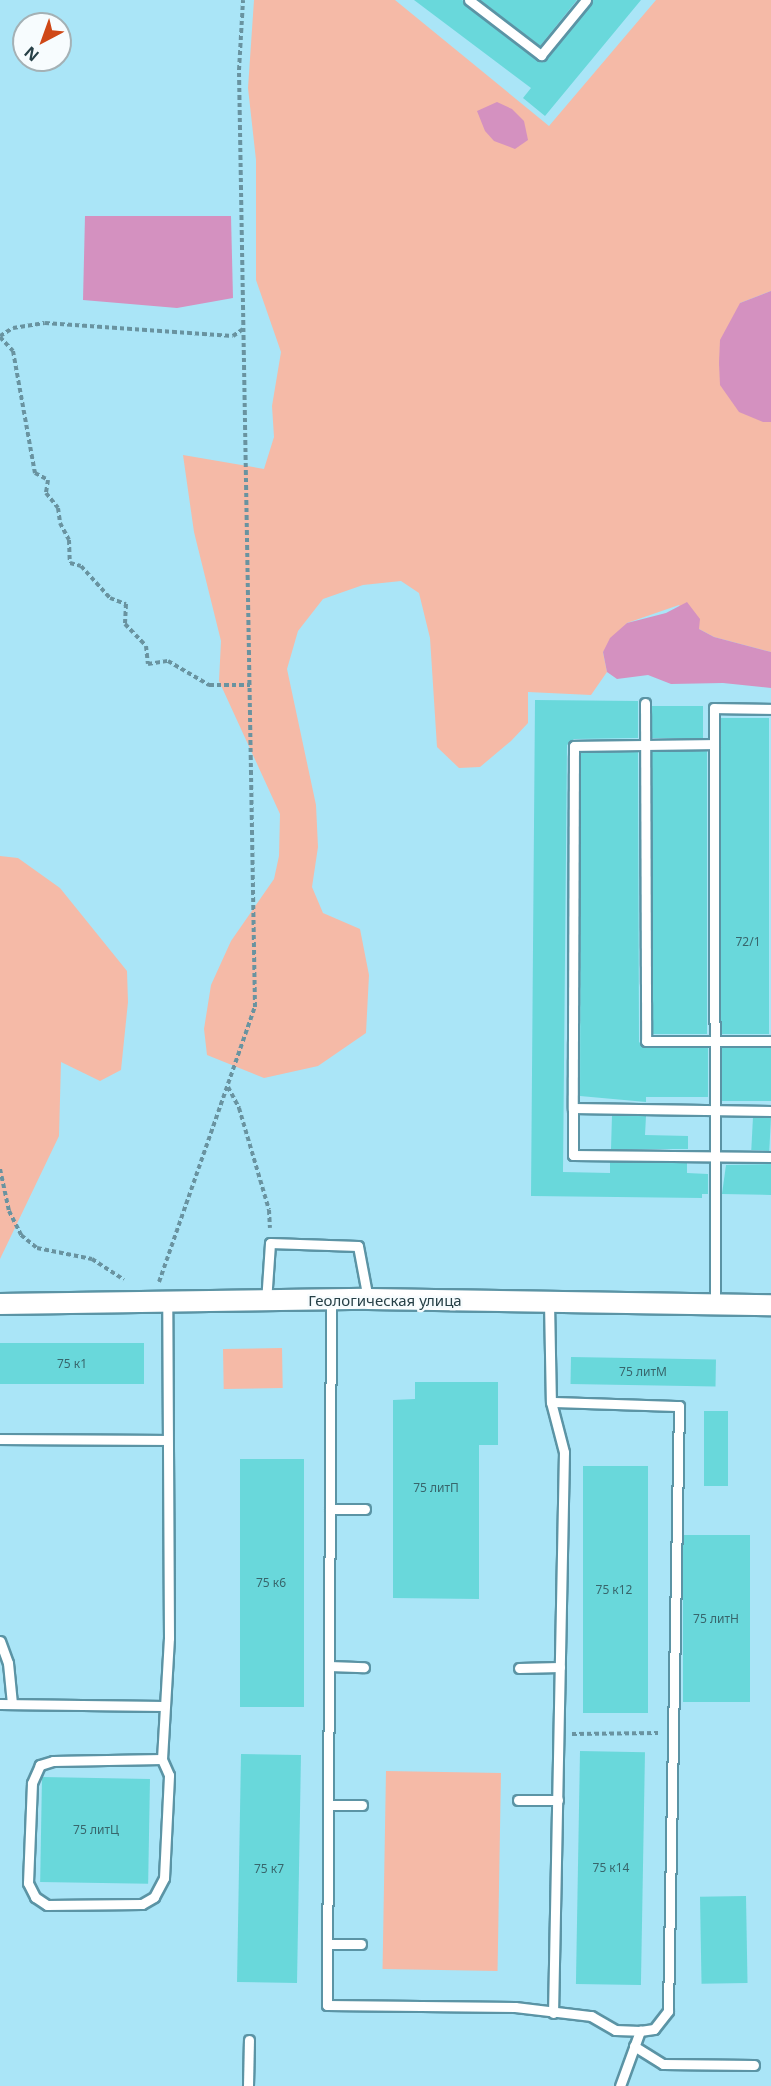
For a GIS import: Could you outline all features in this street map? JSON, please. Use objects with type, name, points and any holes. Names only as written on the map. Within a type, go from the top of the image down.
[{"type":"street","name":"Геологическая улица","points":[[0,1304],[368,1299],[771,1305]]},
{"type":"lane","points":[[469,0],[542,55],[586,0]]},
{"type":"lane","points":[[645,703],[647,745],[646,1041],[771,1041]]},
{"type":"lane","points":[[715,1304],[714,708],[771,709]]},
{"type":"lane","points":[[714,744],[574,746],[573,1155],[771,1157]]},
{"type":"lane","points":[[573,1108],[771,1111]]},
{"type":"lane","points":[[266,1302],[270,1243],[358,1246],[368,1299]]},
{"type":"lane","points":[[331,1300],[327,2004],[515,2007],[591,2016],[615,2030],[640,2031],[654,2029],[668,2011],[679,1406],[551,1402]]},
{"type":"lane","points":[[549,1302],[551,1402],[564,1452],[554,2013]]},
{"type":"lane","points":[[159,1303],[167,1440],[169,1638],[162,1759],[169,1775],[167,1860],[164,1878],[154,1897],[142,1904],[47,1905],[35,1897],[28,1883],[32,1783],[40,1765],[53,1761],[162,1759]]},
{"type":"lane","points":[[0,1439],[167,1440]]},
{"type":"lane","points":[[330,1509],[365,1509]]},
{"type":"lane","points":[[0,1641],[8,1663],[12,1704]]},
{"type":"lane","points":[[329,1666],[364,1667]]},
{"type":"lane","points":[[519,1668],[560,1667]]},
{"type":"lane","points":[[0,1704],[164,1706]]},
{"type":"lane","points":[[518,1800],[558,1800]]},
{"type":"lane","points":[[329,1805],[362,1805]]},
{"type":"lane","points":[[328,1944],[361,1944]]},
{"type":"lane","points":[[620,2086],[640,2031]]},
{"type":"lane","points":[[248,2086],[249,2040]]},
{"type":"lane","points":[[634,2046],[663,2064],[754,2065]]},
{"type":"path","points":[[0,1169],[9,1211],[21,1235],[37,1248],[92,1260],[159,1303],[255,1007],[239,70],[243,0]]},
{"type":"path","points":[[244,329],[233,336],[45,322],[13,328],[0,336],[13,351],[35,473],[48,480],[46,493],[58,508],[60,523],[69,540],[70,564],[81,566],[110,598],[126,604],[125,624],[146,646],[148,664],[168,661],[209,685],[250,685]]},
{"type":"path","points":[[228,1086],[239,1108],[269,1210],[270,1243]]},
{"type":"path","points":[[559,1733],[673,1731]]},
{"type":"shaded area","points":[[254,0],[395,0],[549,126],[656,0],[771,0],[771,291],[740,303],[763,422],[771,422],[771,652],[714,637],[699,629],[679,605],[627,623],[603,652],[607,672],[591,695],[528,692],[528,723],[480,767],[459,768],[437,747],[430,638],[419,593],[401,581],[363,585],[323,599],[298,631],[287,669],[316,805],[318,847],[312,887],[323,913],[360,929],[369,975],[366,1033],[318,1066],[264,1078],[207,1055],[204,1029],[211,985],[231,941],[274,879],[279,856],[280,814],[219,681],[221,641],[194,532],[183,455],[264,469],[274,437],[272,406],[281,352],[256,280],[256,160],[248,88]]},
{"type":"shaded area","points":[[497,102],[512,109],[524,121],[528,140],[515,149],[494,141],[485,131],[477,111]]},
{"type":"shaded area","points":[[85,216],[231,216],[233,298],[177,308],[83,300]]},
{"type":"shaded area","points":[[771,291],[771,422],[763,422],[739,412],[720,385],[720,340],[740,303]]},
{"type":"shaded area","points":[[687,602],[700,619],[699,629],[714,637],[771,652],[771,688],[723,683],[671,684],[648,675],[617,679],[607,672],[603,652],[610,638],[627,623],[666,613]]},
{"type":"shaded area","points":[[0,856],[18,858],[60,888],[127,971],[128,1002],[121,1070],[100,1081],[61,1062],[59,1136],[0,1259]]},
{"type":"shaded area","points":[[282,1348],[283,1388],[224,1389],[223,1349]]},
{"type":"shaded area","points":[[386,1771],[501,1773],[498,1971],[383,1969]]},
{"type":"building","points":[[414,0],[462,0],[541,62],[593,0],[641,0],[545,116],[523,98],[531,88]]},
{"type":"building","points":[[480,0],[577,0],[540,46]]},
{"type":"building","points":[[535,700],[638,701],[638,738],[574,739],[567,745],[563,1172],[610,1173],[610,1162],[687,1163],[687,1173],[708,1174],[708,1194],[702,1194],[702,1198],[531,1196]]},
{"type":"building","points":[[652,706],[703,706],[703,738],[652,738]]},
{"type":"building","points":[[721,718],[769,718],[769,1034],[721,1034]]},
{"type":"building","points":[[652,751],[707,751],[707,1034],[652,1034]]},
{"type":"building","points":[[638,752],[639,1042],[646,1048],[708,1048],[708,1097],[646,1097],[646,1102],[580,1096],[581,753]]},
{"type":"building","points":[[721,1048],[771,1048],[771,1101],[721,1101]]},
{"type":"building","points":[[612,1115],[646,1116],[645,1135],[688,1136],[688,1149],[611,1149]]},
{"type":"building","points":[[753,1117],[771,1118],[769,1151],[751,1150]]},
{"type":"building","points":[[771,1164],[771,1195],[722,1194],[726,1165]]},
{"type":"building","points":[[0,1343],[144,1343],[144,1384],[0,1384]]},
{"type":"building","points":[[571,1357],[716,1360],[716,1387],[571,1384]]},
{"type":"building","points":[[415,1382],[498,1382],[498,1445],[479,1445],[479,1599],[393,1598],[393,1400],[415,1399]]},
{"type":"building","points":[[704,1411],[728,1411],[728,1486],[704,1486]]},
{"type":"building","points":[[240,1459],[304,1459],[304,1707],[240,1707]]},
{"type":"building","points":[[583,1466],[648,1466],[648,1713],[583,1713]]},
{"type":"building","points":[[683,1535],[750,1535],[750,1702],[683,1702]]},
{"type":"building","points":[[580,1751],[645,1752],[641,1985],[576,1984]]},
{"type":"building","points":[[241,1754],[301,1755],[297,1983],[237,1982]]},
{"type":"building","points":[[42,1777],[150,1779],[148,1884],[40,1882]]},
{"type":"building","points":[[746,1896],[748,1983],[702,1984],[700,1897]]}]
